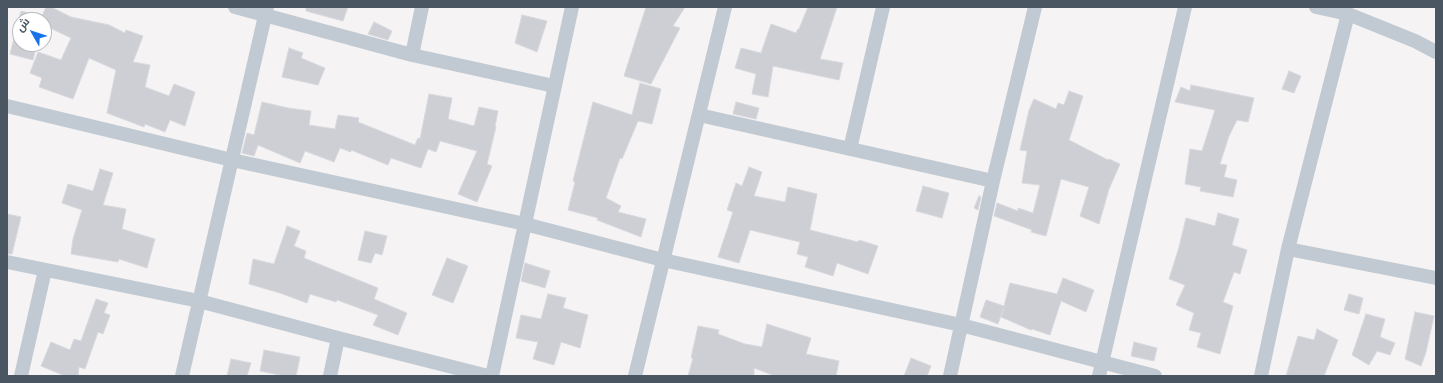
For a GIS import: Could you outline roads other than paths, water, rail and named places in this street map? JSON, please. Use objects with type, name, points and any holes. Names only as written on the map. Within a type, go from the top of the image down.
[{"type":"street","points":[[235,7],[266,11],[412,55],[554,86]]},
{"type":"street","points":[[412,55],[422,7]]},
{"type":"street","points":[[492,376],[572,7]]},
{"type":"street","points":[[635,376],[725,7]]},
{"type":"street","points":[[850,149],[883,7]]},
{"type":"street","points":[[950,376],[993,181],[1035,7]]},
{"type":"street","points":[[1099,376],[1184,7]]},
{"type":"street","points":[[1316,7],[1348,14],[1415,41],[1436,52]]},
{"type":"street","points":[[182,376],[266,11]]},
{"type":"street","points":[[1261,376],[1288,249],[1348,14]]},
{"type":"street","points":[[7,106],[232,160],[524,224],[663,260],[961,326],[1155,376]]},
{"type":"street","points":[[699,115],[993,181]]},
{"type":"street","points":[[1288,249],[1436,278]]},
{"type":"street","points":[[7,262],[199,301],[488,376]]},
{"type":"street","points":[[21,376],[44,270]]},
{"type":"street","points":[[330,376],[338,338]]}]
